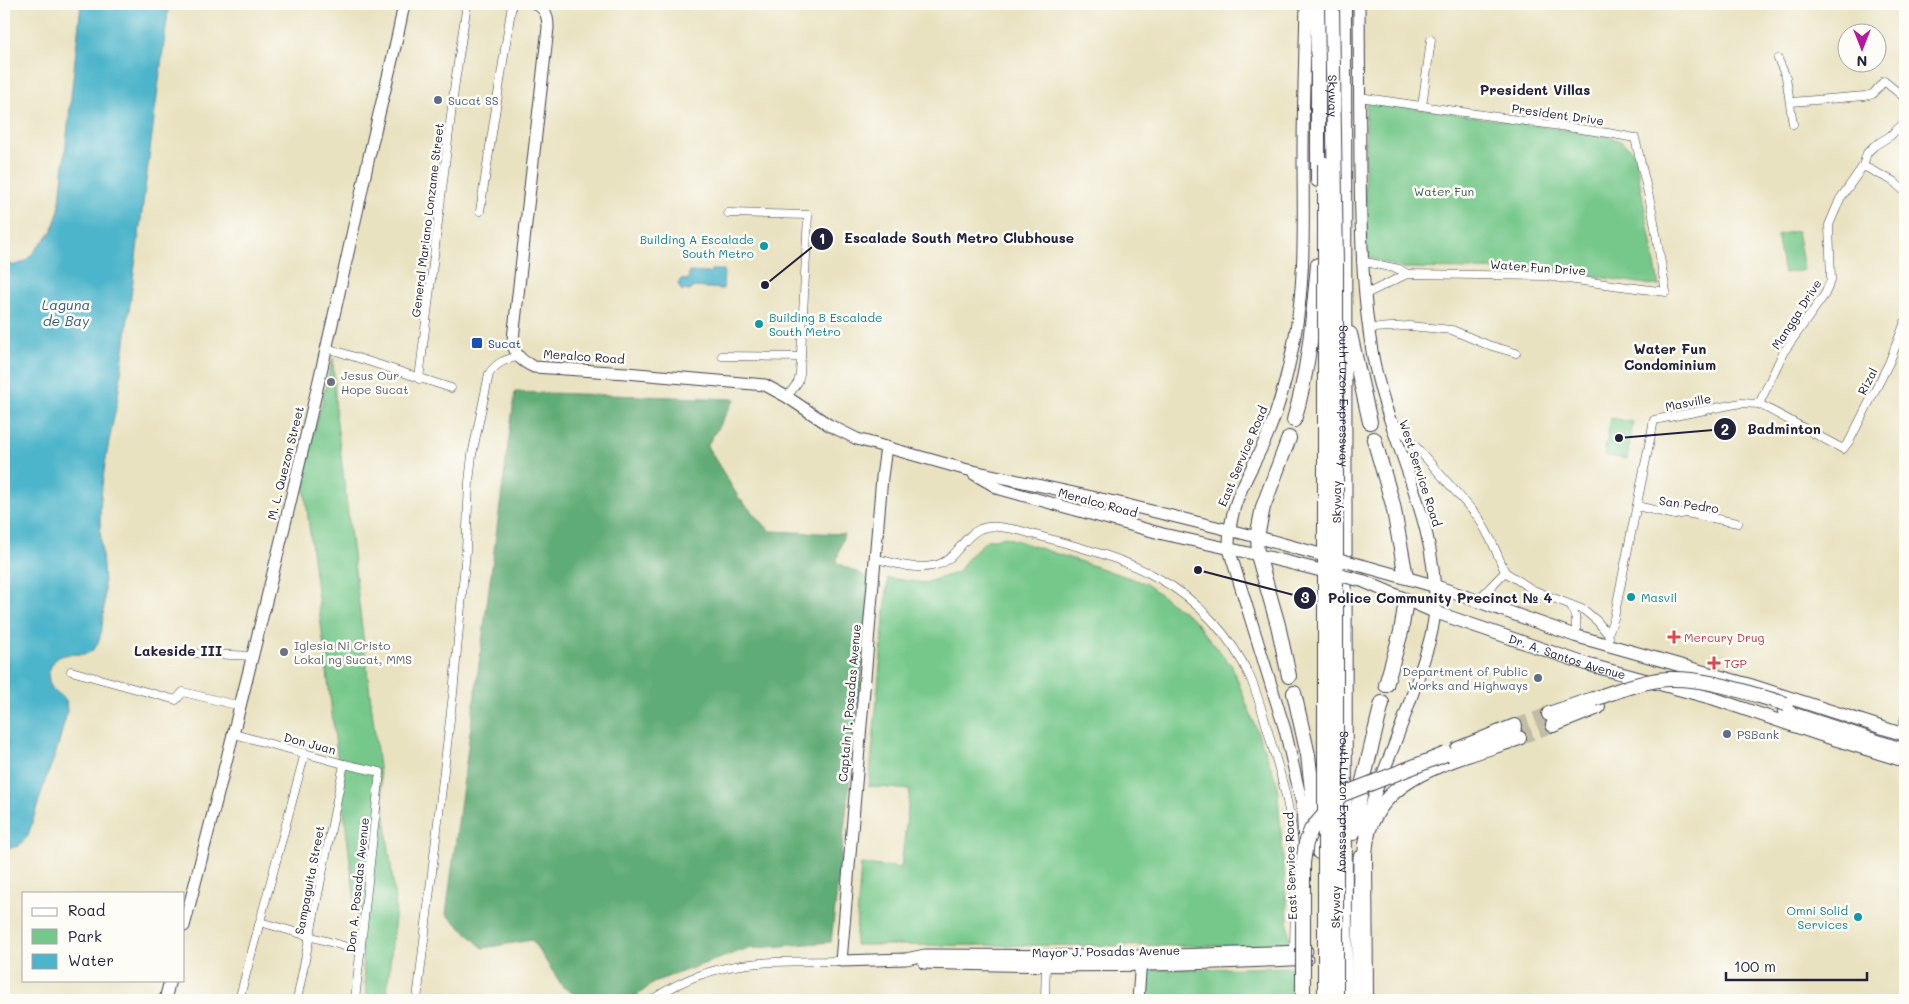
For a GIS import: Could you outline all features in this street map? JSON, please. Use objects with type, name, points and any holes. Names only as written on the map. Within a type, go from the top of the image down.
[{"type":"highway","name":"South Luzon Expressway","points":[[1318,4],[1320,1000]]},
{"type":"highway","name":"Skyway","points":[[1324,4],[1326,265],[1325,1000]]},
{"type":"highway","name":"Skyway","points":[[1332,4],[1336,265],[1336,1000]]},
{"type":"highway","name":"South Luzon Expressway","points":[[1344,4],[1345,1000]]},
{"type":"highway","points":[[1344,261],[1349,331],[1370,422]]},
{"type":"highway","points":[[1294,420],[1302,395],[1309,351],[1318,265]]},
{"type":"highway","points":[[1257,537],[1263,507],[1289,438]]},
{"type":"highway","points":[[1374,440],[1397,521],[1406,577]]},
{"type":"highway","points":[[1258,555],[1278,625],[1289,676]]},
{"type":"highway","points":[[1386,685],[1401,632],[1406,600]]},
{"type":"highway","points":[[1551,720],[1632,686],[1667,679],[1707,681],[1905,751]]},
{"type":"highway","points":[[1294,693],[1308,755],[1319,852]]},
{"type":"highway","points":[[1346,904],[1354,824],[1382,703]]},
{"type":"highway","points":[[1786,708],[1845,726],[1903,737]]},
{"type":"highway","points":[[1303,1000],[1303,863],[1306,843],[1311,830],[1341,795],[1517,732],[1410,779],[1382,805],[1371,822],[1365,854],[1366,1000]]},
{"type":"main road","name":"M. L. Quezon Street","points":[[185,922],[234,734],[328,348],[368,162],[395,54],[404,4]]},
{"type":"main road","points":[[518,357],[513,347],[517,296],[548,28],[548,17],[543,8],[536,4]]},
{"type":"main road","name":"East Service Road","points":[[1306,4],[1303,271],[1300,307],[1285,383],[1266,436],[1239,492],[1228,529],[1229,549],[1275,695],[1302,804],[1308,1000]]},
{"type":"main road","name":"West Service Road","points":[[1357,1000],[1358,864],[1364,828],[1429,642],[1434,612],[1435,586],[1430,548],[1423,517],[1386,408],[1375,367],[1368,326],[1361,261],[1359,4]]},
{"type":"main road","name":"Meralco Road","points":[[518,357],[534,367],[765,385],[850,435],[888,448],[964,469],[1228,529]]},
{"type":"main road","name":"Captain T. Posadas Avenue","points":[[844,961],[888,448]]},
{"type":"main road","name":"Meralco Road","points":[[964,469],[1000,489],[1163,534],[1229,549]]},
{"type":"main road","name":"Dr. A. Santos Avenue","points":[[1228,529],[1300,550],[1406,577],[1576,636],[1609,640],[1903,737]]},
{"type":"main road","points":[[1257,537],[1258,555]]},
{"type":"main road","name":"Dr. A. Santos Avenue","points":[[1229,549],[1363,581],[1434,612],[1586,664],[1715,699],[1905,761]]},
{"type":"main road","points":[[1406,577],[1406,600]]},
{"type":"main road","points":[[1467,623],[1476,602]]},
{"type":"main road","points":[[1294,955],[1306,930]]},
{"type":"main road","name":"Mayor J. Posadas Avenue","points":[[844,961],[906,959],[924,963],[1141,961],[1307,955]]},
{"type":"main road","points":[[1138,1000],[1141,961]]},
{"type":"main road","points":[[165,1000],[170,982]]},
{"type":"street","name":"General Mariano Lonzame Street","points":[[419,379],[455,82],[467,4]]},
{"type":"street","points":[[480,211],[512,4]]},
{"type":"street","points":[[1422,106],[1431,40]]},
{"type":"street","points":[[1778,59],[1786,77],[1794,124]]},
{"type":"street","points":[[1791,102],[1865,96],[1873,94],[1884,81],[1905,98]]},
{"type":"street","name":"President Drive","points":[[1359,97],[1635,138],[1652,210],[1666,292]]},
{"type":"street","name":"Mangga Drive","points":[[1758,404],[1782,353],[1827,290],[1832,276],[1829,225],[1840,199],[1863,166],[1867,153],[1905,122]]},
{"type":"street","points":[[1863,166],[1893,181],[1905,192]]},
{"type":"street","points":[[728,213],[808,215],[801,357],[798,382],[787,397]]},
{"type":"street","name":"Water Fun Drive","points":[[1361,261],[1400,268],[1408,274]]},
{"type":"street","name":"Water Fun Drive","points":[[1364,295],[1408,274],[1545,276],[1666,292]]},
{"type":"street","name":"Rizal","points":[[1843,449],[1850,440],[1889,363],[1905,322]]},
{"type":"street","points":[[1368,326],[1374,328],[1409,326],[1452,330],[1488,345],[1516,353]]},
{"type":"street","points":[[328,348],[451,388]]},
{"type":"street","points":[[722,356],[801,357]]},
{"type":"street","points":[[417,1000],[453,694],[472,455],[489,374],[493,368],[504,360],[518,357]]},
{"type":"street","name":"Masville","points":[[1609,640],[1654,420],[1741,403],[1758,404],[1843,449]]},
{"type":"street","points":[[1386,408],[1393,421],[1415,448],[1478,518],[1492,542],[1505,572],[1533,590],[1584,610],[1609,640]]},
{"type":"street","name":"San Pedro","points":[[1637,506],[1675,515],[1686,513],[1738,523]]},
{"type":"street","points":[[879,559],[914,568],[934,566],[949,560],[973,534],[981,529],[1000,526],[1138,568],[1159,578],[1175,589],[1209,618],[1235,651],[1250,676],[1283,782],[1294,846],[1294,955]]},
{"type":"street","points":[[1476,602],[1505,572]]},
{"type":"street","points":[[1571,605],[1576,619],[1576,636]]},
{"type":"street","points":[[189,653],[253,656]]},
{"type":"street","points":[[71,671],[176,700],[183,692],[240,706]]},
{"type":"street","points":[[1903,737],[1905,718]]},
{"type":"street","name":"Don Juan","points":[[234,734],[380,772]]},
{"type":"street","points":[[239,1000],[305,753]]},
{"type":"street","name":"Sampaguita Street","points":[[296,1000],[344,764]]},
{"type":"street","name":"Don A. Posadas Avenue","points":[[355,1000],[380,772]]},
{"type":"street","points":[[260,922],[361,951]]},
{"type":"street","name":"Mayor J. Posadas Avenue","points":[[652,1000],[680,983],[736,965],[774,962],[844,961]]},
{"type":"street","points":[[1045,1000],[1046,961]]},
{"type":"green space","name":"Water Fun","points":[[1366,101],[1608,136],[1620,141],[1634,151],[1659,286],[1552,270],[1401,268],[1364,256]]},
{"type":"green space","points":[[1797,231],[1804,270],[1784,273],[1777,235]]},
{"type":"green space","points":[[333,358],[336,415],[396,907],[386,1000],[367,1000],[303,476]]},
{"type":"green space","points":[[515,392],[735,399],[707,446],[739,498],[770,531],[844,534],[836,562],[873,580],[831,942],[746,949],[656,981],[631,1000],[584,1000],[563,987],[532,940],[483,948],[446,914]]},
{"type":"green space","points":[[1611,418],[1633,422],[1627,459],[1604,455]]},
{"type":"green space","points":[[1006,537],[1145,583],[1192,618],[1232,666],[1277,783],[1290,946],[855,945],[861,864],[901,868],[910,790],[869,786],[888,578],[924,583],[959,572],[969,556],[987,540]]},
{"type":"green space","points":[[1299,967],[1299,1000],[1146,1000],[1150,970]]},
{"type":"water","name":"Laguna de Bay","points":[[81,4],[169,4],[117,403],[108,445],[102,488],[100,529],[104,606],[101,632],[99,640],[92,651],[58,657],[50,669],[48,676],[50,684],[66,700],[67,712],[56,753],[28,836],[19,846],[4,849],[4,260],[8,265],[24,262],[52,231],[59,210]]},
{"type":"water","points":[[711,270],[724,270],[723,289],[694,287],[691,290],[681,290],[678,284],[681,279],[688,280],[689,272],[710,273]]},
{"type":"tunnel","points":[[1515,726],[1549,714]]},
{"type":"tunnel","points":[[1519,738],[1553,725]]},
{"type":"place","name":"Sucat SS","points":[[438,100]]},
{"type":"place","name":"Building A Escalade South Metro","points":[[764,246]]},
{"type":"place","name":"Escalade South Metro Clubhouse","points":[[765,285]]},
{"type":"place","name":"Building B Escalade South Metro","points":[[759,324]]},
{"type":"place","name":"Sucat","points":[[477,343]]},
{"type":"place","name":"Jesus Our Hope Sucat","points":[[331,382]]},
{"type":"place","name":"Badminton","points":[[1619,438]]},
{"type":"place","name":"Police Community Precinct № 4","points":[[1198,570]]},
{"type":"place","name":"Masvil","points":[[1631,597]]},
{"type":"place","name":"Mercury Drug","points":[[1674,637]]},
{"type":"place","name":"Iglesia Ni Cristo Lokal ng Sucat, MMS","points":[[284,652]]},
{"type":"place","name":"TGP","points":[[1714,663]]},
{"type":"place","name":"Department of Public Works and Highways","points":[[1538,678]]},
{"type":"place","name":"PSBank","points":[[1727,734]]},
{"type":"place","name":"Omni Solid Services","points":[[1858,917]]},
{"type":"district","name":"President Villas","points":[[1535,89]]},
{"type":"district","name":"Water Fun Condominium","points":[[1670,356]]},
{"type":"district","name":"Lakeside III","points":[[178,650]]}]
